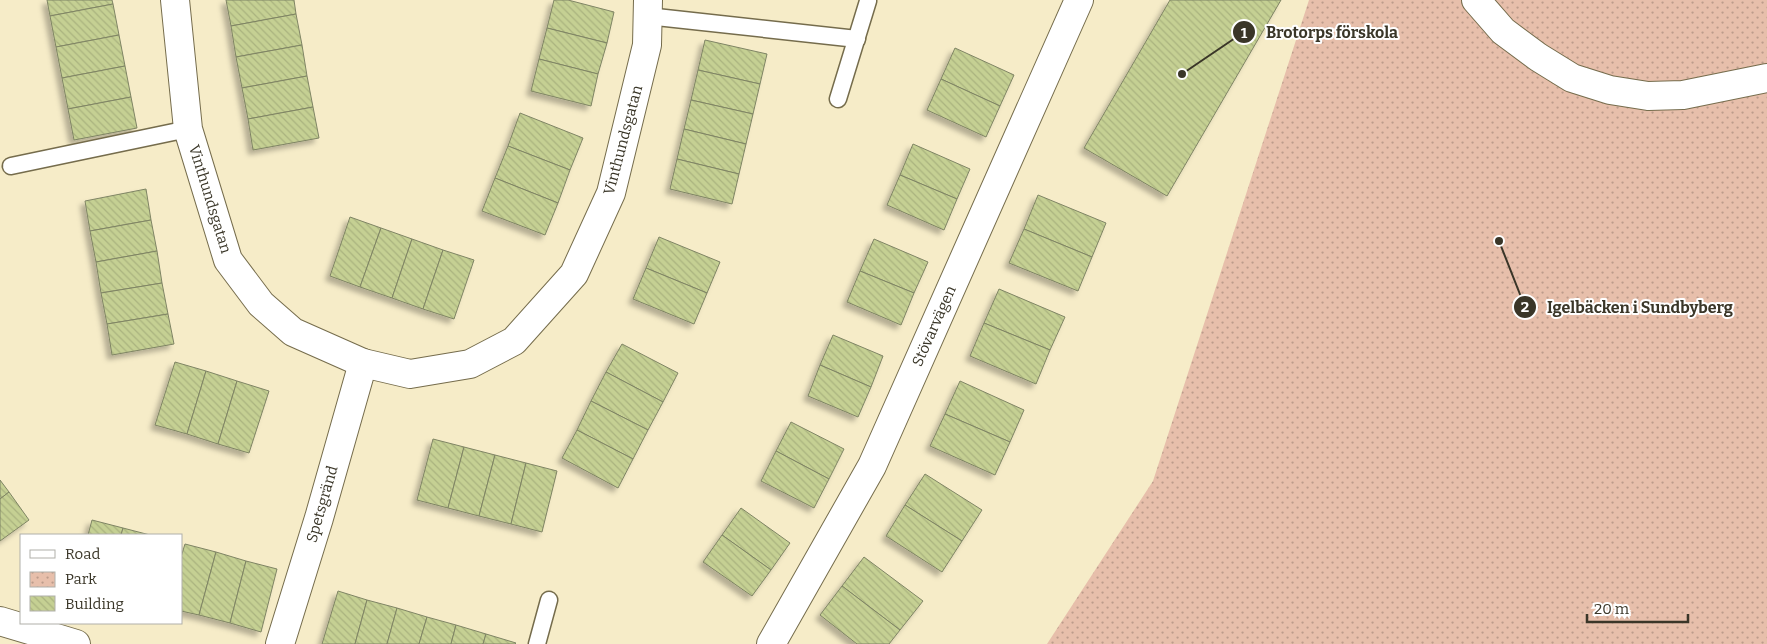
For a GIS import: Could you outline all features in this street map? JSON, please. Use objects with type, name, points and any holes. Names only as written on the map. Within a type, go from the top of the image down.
[{"type":"street","name":"Vinthundsgatan","points":[[175,0],[188,129],[228,260],[261,304],[293,332],[363,363],[410,374],[470,364],[514,341],[574,274],[610,193],[647,45],[648,8]]},
{"type":"street","name":"Stövarvägen","points":[[771,644],[872,466],[1079,0]]},
{"type":"street","points":[[1476,0],[1503,31],[1538,57],[1572,78],[1610,90],[1648,96],[1683,95],[1767,78]]},
{"type":"street","name":"Spetsgränd","points":[[280,644],[319,518],[363,363]]},
{"type":"street","points":[[0,621],[76,644]]},
{"type":"lane","points":[[838,99],[868,1]]},
{"type":"lane","points":[[648,8],[857,39]]},
{"type":"lane","points":[[11,166],[188,129]]},
{"type":"lane","points":[[536,644],[548,600]]},
{"type":"green space","points":[[1309,0],[1767,0],[1767,644],[1047,644],[1153,481]]},
{"type":"building","points":[[47,0],[112,0],[113,4],[50,16]]},
{"type":"building","points":[[226,0],[294,0],[296,14],[231,26]]},
{"type":"building","points":[[554,0],[568,0],[614,12],[607,43],[547,28]]},
{"type":"building","points":[[1170,0],[1281,0],[1167,196],[1084,148]]},
{"type":"building","points":[[113,4],[119,35],[56,47],[50,16]]},
{"type":"building","points":[[296,14],[302,45],[236,57],[231,26]]},
{"type":"building","points":[[547,28],[607,43],[598,74],[539,59]]},
{"type":"building","points":[[119,35],[125,66],[62,78],[56,47]]},
{"type":"building","points":[[705,40],[767,54],[760,84],[698,70]]},
{"type":"building","points":[[302,45],[307,76],[242,88],[236,57]]},
{"type":"building","points":[[955,48],[1014,75],[1000,106],[941,79]]},
{"type":"building","points":[[539,59],[598,74],[591,106],[531,91]]},
{"type":"building","points":[[125,66],[131,97],[68,109],[62,78]]},
{"type":"building","points":[[698,70],[760,84],[753,114],[691,100]]},
{"type":"building","points":[[307,76],[313,107],[248,119],[242,88]]},
{"type":"building","points":[[941,79],[1000,106],[986,137],[927,110]]},
{"type":"building","points":[[131,97],[137,128],[74,140],[68,109]]},
{"type":"building","points":[[691,100],[753,114],[746,144],[684,129]]},
{"type":"building","points":[[313,107],[319,138],[253,150],[248,119]]},
{"type":"building","points":[[520,113],[583,138],[570,170],[508,146]]},
{"type":"building","points":[[684,129],[746,144],[739,174],[677,159]]},
{"type":"building","points":[[913,144],[970,169],[957,199],[900,175]]},
{"type":"building","points":[[508,146],[570,170],[558,203],[495,178]]},
{"type":"building","points":[[677,159],[739,174],[732,204],[670,189]]},
{"type":"building","points":[[900,175],[957,199],[944,230],[887,205]]},
{"type":"building","points":[[495,178],[558,203],[545,235],[482,211]]},
{"type":"building","points":[[146,189],[151,220],[90,231],[85,201]]},
{"type":"building","points":[[1038,195],[1106,223],[1092,257],[1024,229]]},
{"type":"building","points":[[350,217],[381,228],[360,287],[330,276]]},
{"type":"building","points":[[151,220],[157,251],[96,262],[90,231]]},
{"type":"building","points":[[381,228],[412,239],[392,298],[360,287]]},
{"type":"building","points":[[1024,229],[1092,257],[1078,291],[1009,263]]},
{"type":"building","points":[[659,237],[720,262],[707,293],[646,268]]},
{"type":"building","points":[[412,239],[443,250],[423,309],[392,298]]},
{"type":"building","points":[[874,239],[928,262],[914,293],[860,271]]},
{"type":"building","points":[[443,250],[474,260],[454,319],[423,309]]},
{"type":"building","points":[[157,251],[162,283],[101,293],[96,262]]},
{"type":"building","points":[[646,268],[707,293],[694,324],[633,299]]},
{"type":"building","points":[[860,271],[914,293],[901,325],[847,302]]},
{"type":"building","points":[[162,283],[168,314],[107,324],[101,293]]},
{"type":"building","points":[[999,289],[1065,317],[1050,350],[984,323]]},
{"type":"building","points":[[168,314],[174,344],[112,355],[107,324]]},
{"type":"building","points":[[984,323],[1050,350],[1036,384],[970,356]]},
{"type":"building","points":[[833,335],[883,356],[871,387],[820,365]]},
{"type":"building","points":[[622,344],[678,373],[663,402],[606,372]]},
{"type":"building","points":[[175,362],[206,371],[187,434],[155,425]]},
{"type":"building","points":[[820,365],[871,387],[858,417],[808,396]]},
{"type":"building","points":[[206,371],[237,381],[218,444],[187,434]]},
{"type":"building","points":[[606,372],[663,402],[648,430],[591,401]]},
{"type":"building","points":[[237,381],[269,391],[249,453],[218,444]]},
{"type":"building","points":[[960,381],[1024,410],[1010,442],[945,414]]},
{"type":"building","points":[[591,401],[648,430],[633,459],[577,430]]},
{"type":"building","points":[[945,414],[1010,442],[995,475],[930,446]]},
{"type":"building","points":[[791,422],[844,449],[829,479],[776,451]]},
{"type":"building","points":[[577,430],[633,459],[618,488],[562,458]]},
{"type":"building","points":[[433,439],[464,447],[448,508],[417,500]]},
{"type":"building","points":[[464,447],[495,455],[479,516],[448,508]]},
{"type":"building","points":[[776,451],[829,479],[814,508],[761,481]]},
{"type":"building","points":[[495,455],[526,463],[511,524],[479,516]]},
{"type":"building","points":[[526,463],[557,471],[542,532],[511,524]]},
{"type":"building","points":[[925,474],[982,510],[962,541],[905,505]]},
{"type":"building","points":[[0,480],[9,492],[0,499]]},
{"type":"building","points":[[9,492],[29,520],[0,541],[0,499]]},
{"type":"building","points":[[905,505],[962,541],[942,572],[886,536]]},
{"type":"building","points":[[741,508],[790,543],[771,570],[722,535]]},
{"type":"building","points":[[92,520],[123,528],[121,534],[88,534]]},
{"type":"building","points":[[123,528],[146,534],[121,534]]},
{"type":"building","points":[[722,535],[771,570],[752,596],[703,562]]},
{"type":"building","points":[[185,544],[216,552],[199,615],[182,611],[182,554]]},
{"type":"building","points":[[216,552],[246,561],[230,623],[199,615]]},
{"type":"building","points":[[864,557],[923,601],[900,630],[842,586]]},
{"type":"building","points":[[246,561],[277,569],[261,632],[230,623]]},
{"type":"building","points":[[842,586],[900,630],[889,644],[857,644],[820,615]]},
{"type":"building","points":[[338,591],[367,600],[355,644],[322,644]]},
{"type":"building","points":[[367,600],[397,608],[387,644],[355,644]]},
{"type":"building","points":[[397,608],[427,617],[419,644],[387,644]]},
{"type":"building","points":[[427,617],[456,625],[451,644],[419,644]]},
{"type":"building","points":[[456,625],[486,634],[483,644],[451,644]]},
{"type":"building","points":[[486,634],[516,643],[483,644]]},
{"type":"place","name":"Brotorps förskola","points":[[1182,74]]},
{"type":"place","name":"Igelbäcken i Sundbyberg","points":[[1499,241]]}]
